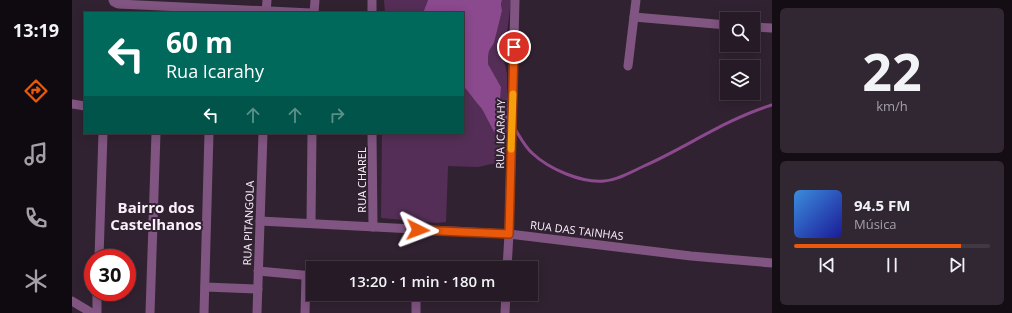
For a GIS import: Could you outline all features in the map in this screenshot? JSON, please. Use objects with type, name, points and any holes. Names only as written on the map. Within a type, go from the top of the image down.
[{"type":"street","points":[[113,0],[118,4],[213,7],[266,12],[266,0]]},
{"type":"street","points":[[314,12],[315,0]]},
{"type":"street","points":[[372,0],[372,12]]},
{"type":"street","name":"RUA ICARAHY","points":[[508,261],[515,0]]},
{"type":"street","points":[[628,66],[636,0]]},
{"type":"street","points":[[634,17],[720,24]]},
{"type":"street","points":[[760,27],[772,28]]},
{"type":"street","points":[[72,104],[84,106]]},
{"type":"street","points":[[99,249],[103,134]]},
{"type":"street","points":[[150,313],[156,134]]},
{"type":"street","points":[[204,313],[210,134]]},
{"type":"street","name":"RUA PITANGOLA","points":[[257,313],[263,134]]},
{"type":"street","points":[[311,224],[312,134]]},
{"type":"street","name":"RUA CHAREL","points":[[372,134],[373,227]]},
{"type":"street","name":"RUA DAS TAINHAS","points":[[260,221],[509,234],[691,256],[772,263]]},
{"type":"street","points":[[258,271],[306,276]]},
{"type":"street","points":[[205,287],[258,289]]},
{"type":"street","points":[[72,301],[92,313]]},
{"type":"street","points":[[97,313],[98,301]]},
{"type":"street","points":[[305,313],[307,301]]},
{"type":"street","points":[[416,301],[416,313]]},
{"type":"street","points":[[505,313],[506,301]]},
{"type":"shaded area","points":[[384,0],[428,0],[423,12],[385,12]]},
{"type":"shaded area","points":[[428,0],[502,0],[502,11],[494,43],[489,51],[488,57],[488,64],[501,87],[499,117],[501,124],[500,128],[496,131],[494,132],[482,109],[464,88],[464,12],[423,12]]},
{"type":"shaded area","points":[[502,0],[511,0],[504,47],[509,113],[505,161],[478,167],[448,166],[446,222],[437,223],[381,218],[382,134],[464,134],[464,88],[482,109],[494,132],[499,117],[501,87],[488,64],[488,57],[489,51],[494,43],[502,11]]},
{"type":"waterway","points":[[515,129],[529,151],[547,164],[566,174],[585,180],[604,181],[624,175],[723,125],[772,105]]},
{"type":"waterway","points":[[498,106],[509,121]]},
{"type":"slow traffic","points":[[511,149],[513,94]]},
{"type":"district","name":"Bairro dos Castelhanos","points":[[156,216]]},
{"type":"route","points":[[418,230],[509,234],[514,47]]}]
